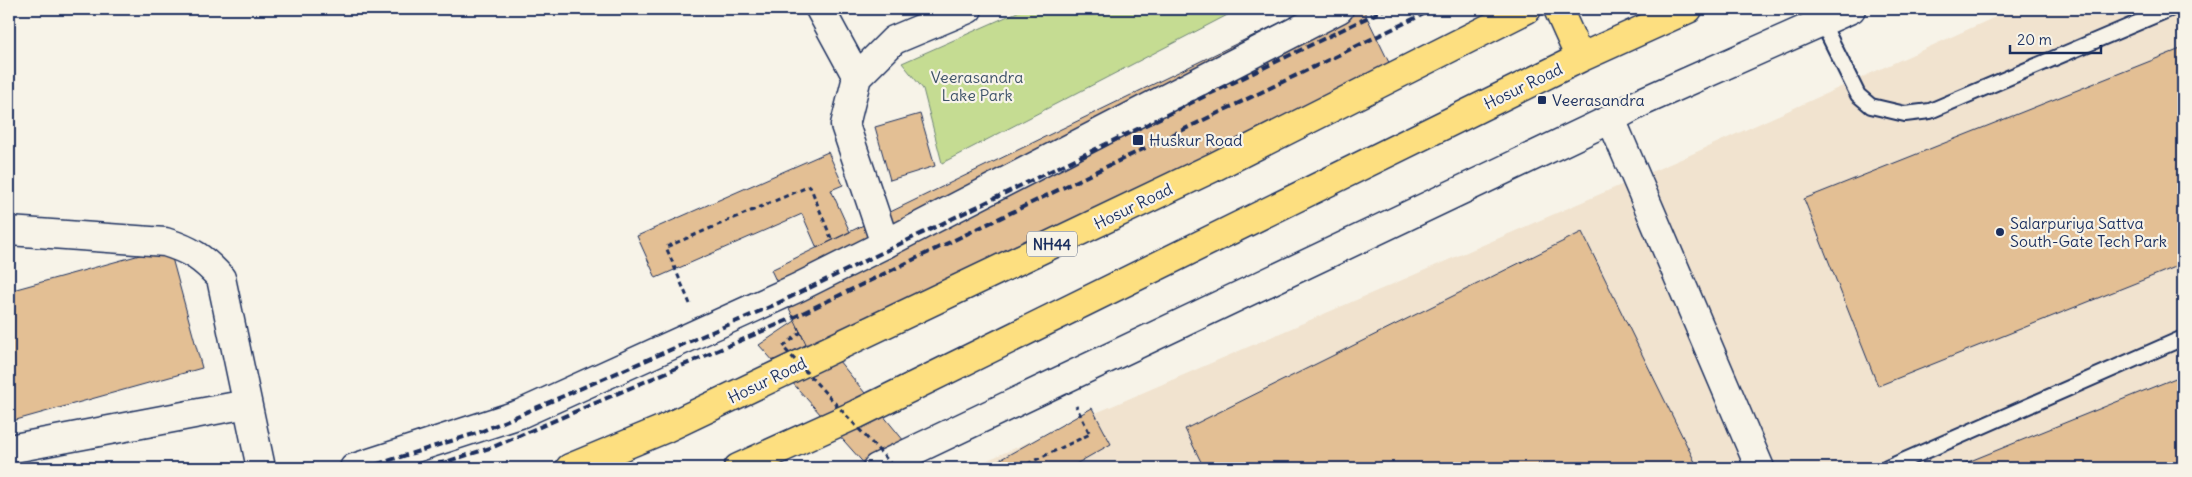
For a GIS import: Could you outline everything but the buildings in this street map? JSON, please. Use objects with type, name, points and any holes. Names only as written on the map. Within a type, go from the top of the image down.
[{"type":"highway","name":"Hosur Road","points":[[570,468],[664,429],[1212,168],[1527,9]]},
{"type":"highway","points":[[1558,9],[1580,58]]},
{"type":"highway","name":"Hosur Road","points":[[738,468],[857,414],[1580,58],[1688,9]]},
{"type":"street","points":[[820,9],[857,77]]},
{"type":"street","points":[[885,244],[845,125],[857,77],[894,40],[968,9]]},
{"type":"street","points":[[354,468],[520,414],[797,288],[1339,9]]},
{"type":"street","points":[[877,468],[1611,119],[1644,101],[1851,9]]},
{"type":"street","points":[[1611,119],[1760,468]]},
{"type":"street","points":[[9,231],[165,242],[186,248],[206,261],[221,278],[261,468]]},
{"type":"street","points":[[9,448],[247,404]]},
{"type":"lane","points":[[1822,22],[1858,95],[1871,106],[1905,114],[1930,111],[2170,9]]},
{"type":"lane","points":[[1888,468],[2183,338]]},
{"type":"path","points":[[701,331],[666,247],[810,186],[832,241]]},
{"type":"path","points":[[800,332],[783,347],[895,468]]},
{"type":"path","points":[[1020,468],[1090,434]]},
{"type":"shaded area","points":[[2013,9],[2183,9],[2183,468],[969,468],[1681,159]]},
{"type":"green space","name":"Veerasandra Lake Park","points":[[1024,9],[1239,9],[942,163],[923,89],[902,63]]},
{"type":"railway","points":[[365,468],[480,432],[774,305],[1385,9]]},
{"type":"railway","points":[[426,468],[493,447],[786,321],[1434,9]]},
{"type":"place","name":"Veerasandra","points":[[1542,100]]},
{"type":"place","name":"Huskur Road","points":[[1138,140]]},
{"type":"place","name":"Salarpuriya Sattva South-Gate Tech Park","points":[[2000,232]]}]
